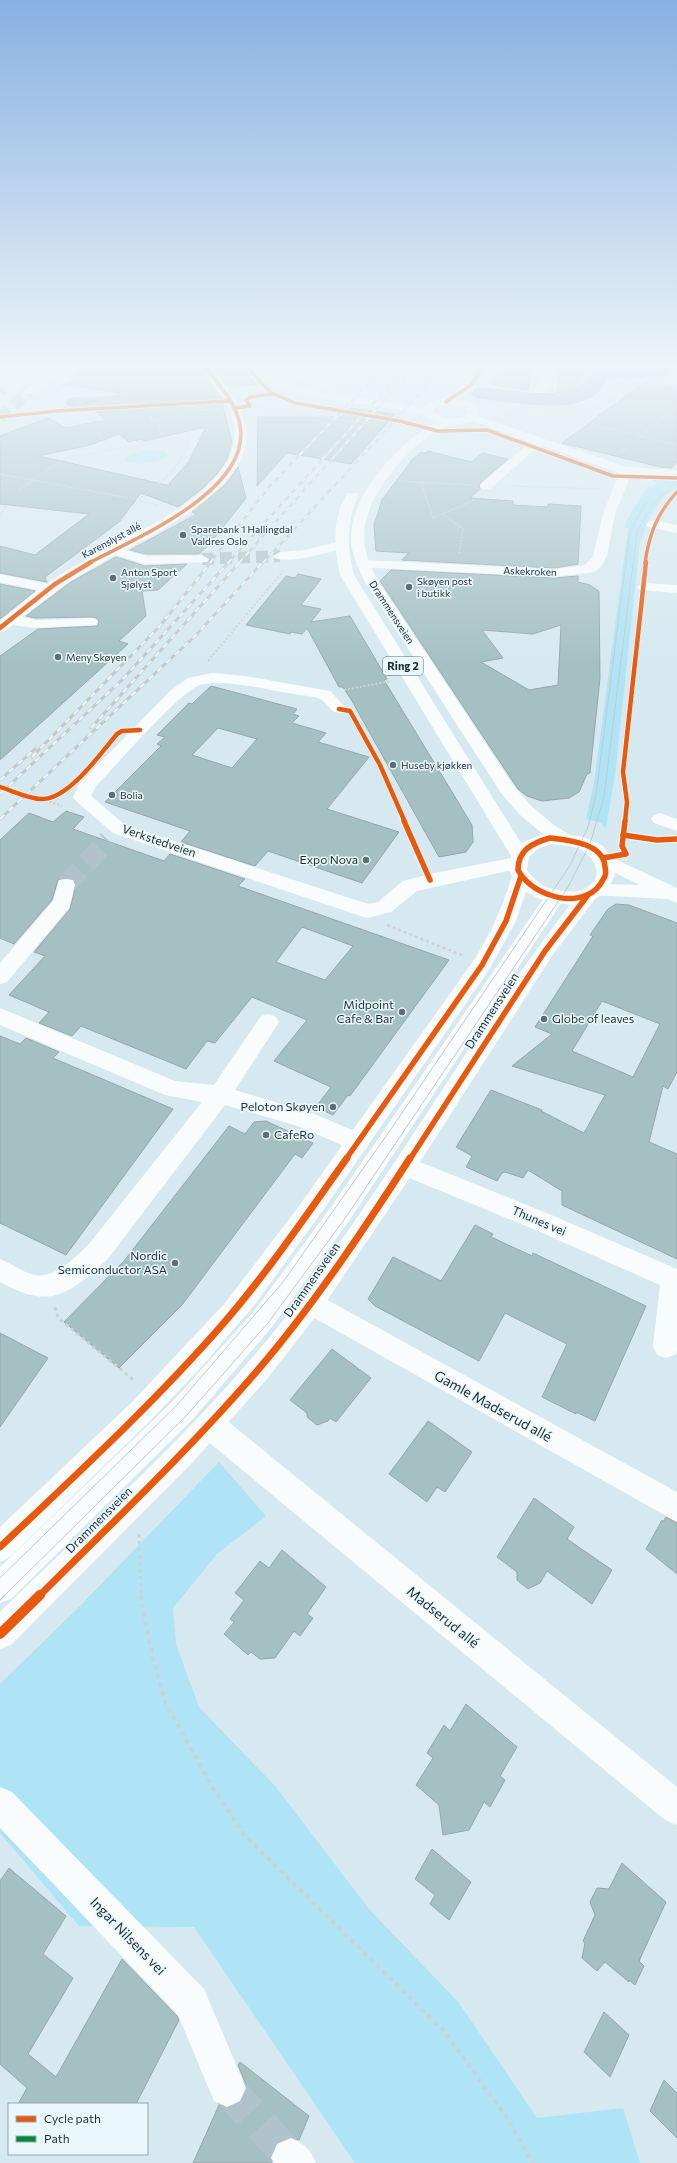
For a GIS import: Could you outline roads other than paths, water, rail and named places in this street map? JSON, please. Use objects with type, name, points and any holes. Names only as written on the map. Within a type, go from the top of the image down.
[{"type":"main road","name":"Karenslyst allé","points":[[6,624],[72,573],[180,514],[214,487],[231,464]]},
{"type":"main road","name":"Drammensveien","points":[[393,464],[368,495],[360,516],[357,535],[359,552],[363,564],[372,582],[507,789],[518,803],[535,820],[564,839]]},
{"type":"main road","points":[[486,486],[511,464]]},
{"type":"main road","points":[[605,464],[626,471],[677,474]]},
{"type":"main road","name":"Drammensveien","points":[[372,470],[349,501],[342,524],[342,552],[351,585],[519,865]]},
{"type":"main road","name":"Askekroken","points":[[363,564],[426,570],[459,562],[554,573],[577,572],[595,565],[600,556],[609,514],[626,471]]},
{"type":"main road","points":[[652,524],[677,529]]},
{"type":"main road","points":[[112,550],[145,560],[202,559]]},
{"type":"main road","points":[[280,556],[342,552]]},
{"type":"main road","points":[[459,562],[463,557],[467,556],[500,558]]},
{"type":"main road","points":[[0,578],[51,588]]},
{"type":"main road","points":[[644,587],[677,589]]},
{"type":"main road","points":[[6,624],[91,622]]},
{"type":"main road","name":"Verkstedveien","points":[[338,709],[324,694],[245,681],[212,678],[194,681],[176,694],[88,784],[82,797],[114,834],[367,911],[384,907],[410,886],[430,880],[519,865]]},
{"type":"main road","points":[[660,819],[677,824]]},
{"type":"main road","points":[[0,1547],[140,1412],[223,1325],[267,1271],[358,1143],[486,956],[508,918],[517,896],[519,865],[527,847],[537,841],[550,838],[564,839],[586,844],[597,852],[604,860],[608,871],[606,878],[593,892]]},
{"type":"main road","points":[[604,860],[674,894]]},
{"type":"main road","points":[[519,865],[538,891],[555,896],[570,898],[593,892],[674,894]]},
{"type":"main road","points":[[0,977],[62,903],[66,885]]},
{"type":"main road","name":"Drammensveien","points":[[0,1634],[210,1425],[258,1370],[311,1303],[405,1166],[545,951],[593,892]]},
{"type":"main road","points":[[0,1588],[183,1410],[263,1319],[340,1214],[555,896]]},
{"type":"main road","points":[[0,1016],[173,1089],[220,1094],[304,1119],[358,1143]]},
{"type":"main road","points":[[0,1270],[34,1286],[48,1286],[63,1279],[98,1252],[220,1094],[268,1022]]},
{"type":"main road","name":"Thunes vei","points":[[405,1166],[540,1221],[675,1280],[666,1346]]},
{"type":"main road","name":"Gamle Madserud allé","points":[[311,1303],[677,1508]]},
{"type":"main road","name":"Madserud allé","points":[[210,1425],[677,1808]]},
{"type":"main road","name":"Ingar Nilsens vei","points":[[0,1804],[191,2002],[227,2088]]},
{"type":"tunnel","points":[[202,559],[280,556]]},
{"type":"tunnel","points":[[66,885],[108,840]]},
{"type":"tunnel","points":[[227,2088],[291,2158]]},
{"type":"tram line","points":[[4,1596],[187,1415],[268,1323],[346,1217],[568,887],[590,844],[604,797],[637,532],[653,504],[677,481]]},
{"type":"tram line","points":[[0,1578],[177,1405],[283,1282],[391,1129],[569,867],[588,827],[596,795],[629,538],[634,524],[646,503]]},
{"type":"tram line","points":[[0,1600],[4,1596]]},
{"type":"railway","points":[[210,563],[268,488],[291,464]]},
{"type":"railway","points":[[228,563],[318,464]]},
{"type":"railway","points":[[239,563],[328,464]]},
{"type":"railway","points":[[263,563],[355,464]]},
{"type":"railway","points":[[32,757],[159,627],[211,562]]},
{"type":"railway","points":[[0,794],[122,680],[229,562]]},
{"type":"railway","points":[[91,728],[240,562]]},
{"type":"railway","points":[[0,819],[196,635],[263,562]]},
{"type":"railway","points":[[0,780],[35,749]]},
{"type":"place","name":"Sparebank 1 Hallingdal Valdres Oslo","points":[[183,535]]},
{"type":"place","name":"Anton Sport Sjølyst","points":[[113,578]]},
{"type":"place","name":"Skøyen post i butikk","points":[[409,587]]},
{"type":"place","name":"Meny Skøyen","points":[[58,657]]},
{"type":"place","name":"Huseby kjøkken","points":[[393,765]]},
{"type":"place","name":"Bolia","points":[[112,795]]},
{"type":"place","name":"Expo Nova","points":[[366,860]]},
{"type":"place","name":"Midpoint Cafe & Bar","points":[[402,1012]]},
{"type":"place","name":"Globe of leaves","points":[[544,1019]]},
{"type":"place","name":"Peloton Skøyen","points":[[333,1107]]},
{"type":"place","name":"CafeRo","points":[[266,1135]]},
{"type":"place","name":"Nordic Semiconductor ASA","points":[[175,1263]]}]
